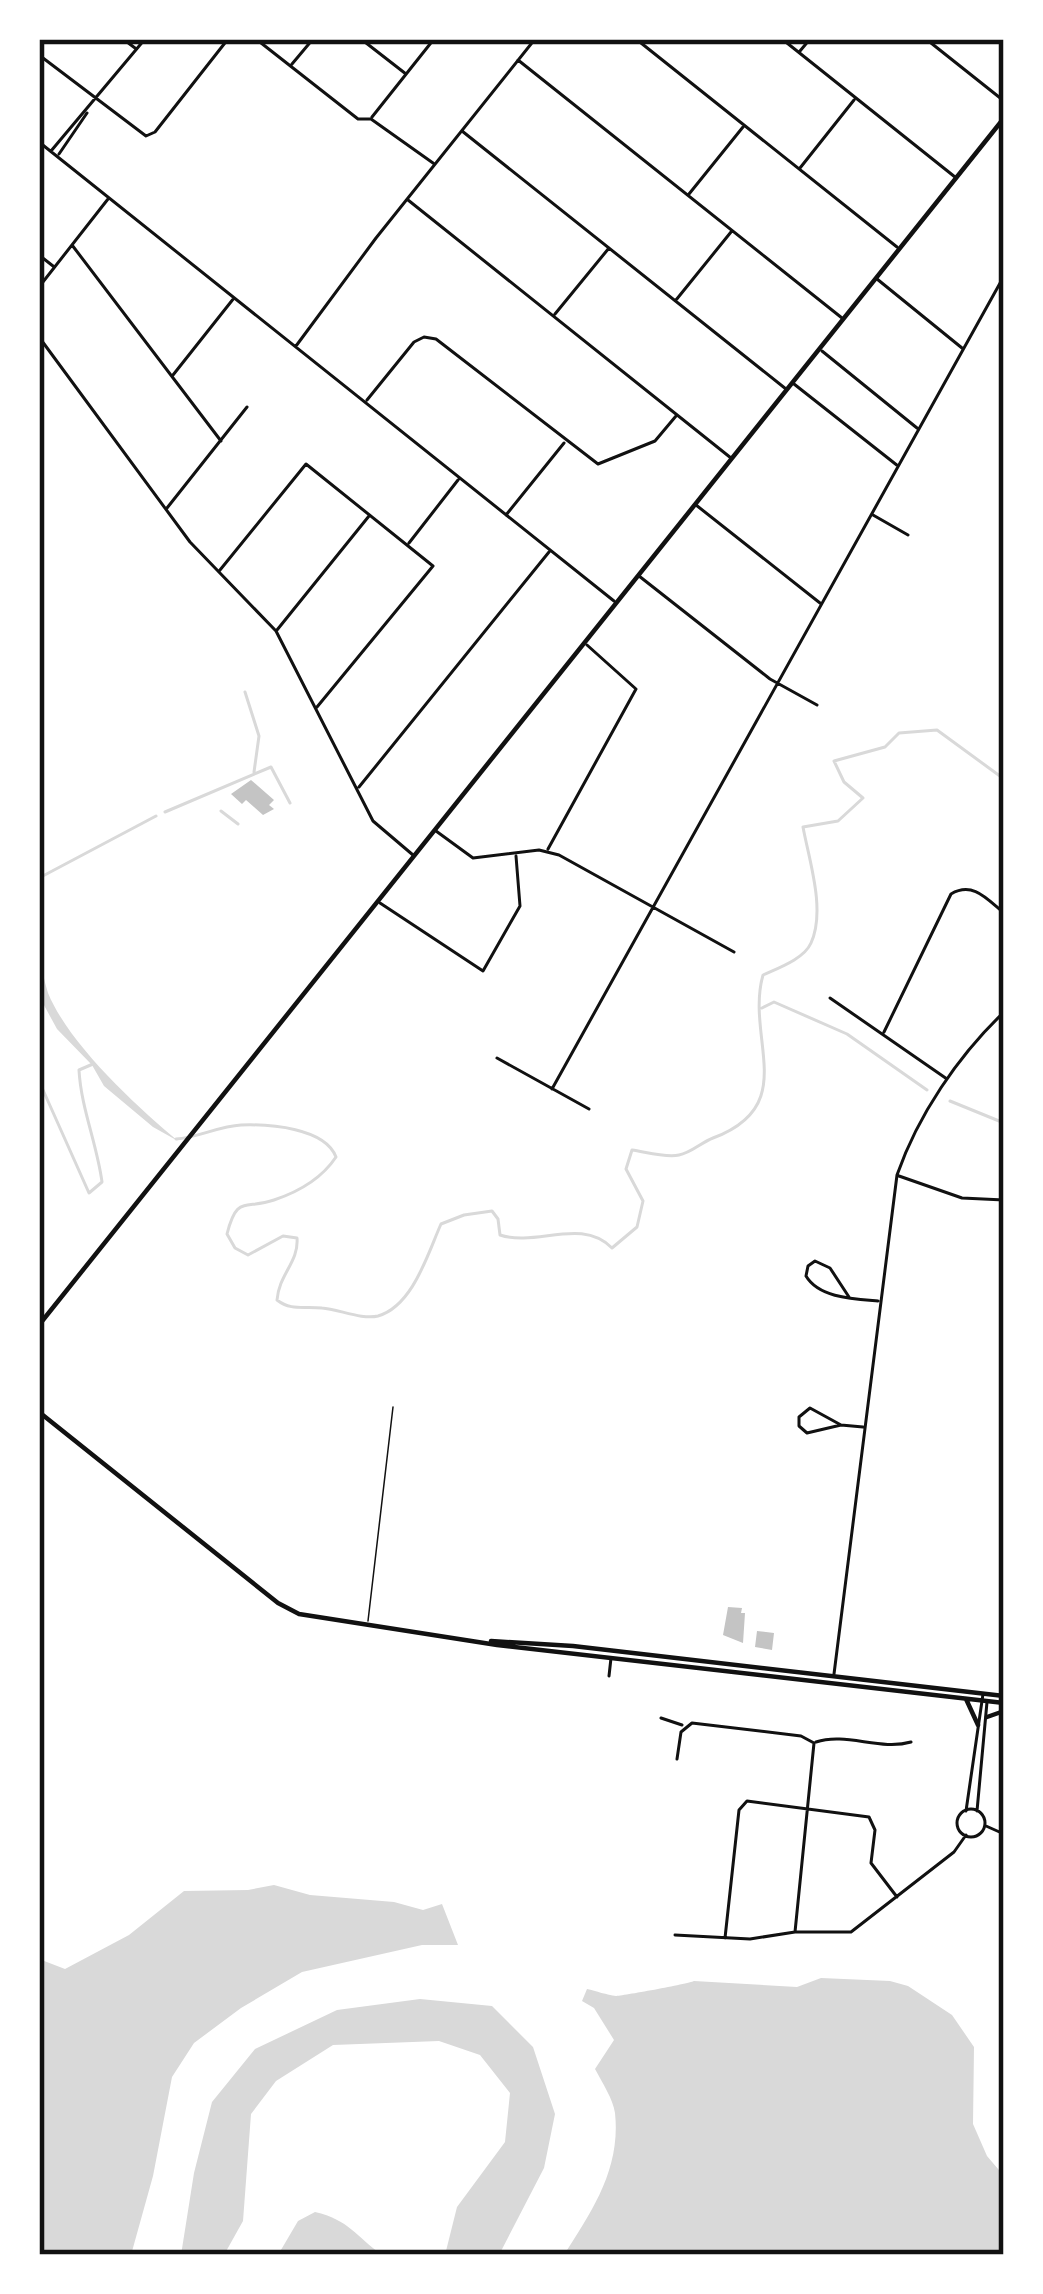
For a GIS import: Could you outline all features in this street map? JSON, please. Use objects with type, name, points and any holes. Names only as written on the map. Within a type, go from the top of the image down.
[{"type":"main road","points":[[39,1325],[1004,118]]},
{"type":"main road","points":[[39,1412],[278,1604],[306,1616],[1004,1703]]},
{"type":"main road","points":[[833,1680],[985,1698]]},
{"type":"main road","points":[[966,1699],[978,1724]]},
{"type":"main road","points":[[987,1718],[1004,1703]]},
{"type":"street","points":[[123,39],[136,50]]},
{"type":"street","points":[[51,151],[145,39]]},
{"type":"street","points":[[39,55],[141,135],[151,135],[228,39]]},
{"type":"street","points":[[256,39],[358,119],[370,118],[435,165]]},
{"type":"street","points":[[291,66],[313,39]]},
{"type":"street","points":[[361,39],[406,74]]},
{"type":"street","points":[[370,118],[434,39]]},
{"type":"street","points":[[295,347],[535,39]]},
{"type":"street","points":[[636,39],[900,249]]},
{"type":"street","points":[[782,39],[957,178]]},
{"type":"street","points":[[799,52],[810,39]]},
{"type":"street","points":[[926,39],[1004,101]]},
{"type":"street","points":[[518,60],[844,320]]},
{"type":"street","points":[[799,169],[856,98]]},
{"type":"street","points":[[57,156],[87,111]]},
{"type":"street","points":[[687,195],[744,125]]},
{"type":"street","points":[[462,131],[787,390]]},
{"type":"street","points":[[39,142],[616,603]]},
{"type":"street","points":[[39,287],[109,197]]},
{"type":"street","points":[[408,200],[732,459]]},
{"type":"street","points":[[675,301],[732,231]]},
{"type":"street","points":[[72,245],[220,441]]},
{"type":"street","points":[[554,316],[609,248]]},
{"type":"street","points":[[39,255],[55,267]]},
{"type":"street","points":[[552,1089],[1004,276]]},
{"type":"street","points":[[877,279],[964,349]]},
{"type":"street","points":[[994,294],[1003,298]]},
{"type":"street","points":[[172,376],[234,298]]},
{"type":"street","points":[[39,337],[190,542],[276,631],[373,821],[414,856]]},
{"type":"street","points":[[365,403],[414,342],[431,337],[592,462],[604,463],[655,441],[677,415]]},
{"type":"street","points":[[820,350],[919,429]]},
{"type":"street","points":[[793,383],[898,466]]},
{"type":"street","points":[[167,508],[247,407]]},
{"type":"street","points":[[506,515],[566,442]]},
{"type":"street","points":[[218,573],[306,464],[433,566],[316,708]]},
{"type":"street","points":[[408,545],[460,478]]},
{"type":"street","points":[[695,504],[821,604]]},
{"type":"street","points":[[871,514],[908,535]]},
{"type":"street","points":[[276,631],[370,515]]},
{"type":"street","points":[[357,788],[550,550]]},
{"type":"street","points":[[639,576],[777,684],[817,705]]},
{"type":"street","points":[[547,850],[636,689],[585,643]]},
{"type":"street","points":[[435,830],[473,858],[547,850],[734,952]]},
{"type":"street","points":[[379,902],[483,971],[520,906],[516,854]]},
{"type":"street","points":[[884,1032],[951,894],[976,890],[1004,913]]},
{"type":"street","points":[[830,998],[948,1079]]},
{"type":"street","points":[[833,1680],[897,1175],[918,1126],[948,1079],[1004,1012]]},
{"type":"street","points":[[996,1020],[1004,1028]]},
{"type":"street","points":[[497,1058],[589,1109]]},
{"type":"street","points":[[897,1175],[962,1198],[1004,1200]]},
{"type":"street","points":[[849,1297],[825,1263],[815,1261],[808,1266],[806,1276],[812,1285],[849,1297],[880,1301]]},
{"type":"street","points":[[841,1424],[811,1433],[801,1429],[799,1421],[804,1410],[811,1408],[841,1424],[865,1427]]},
{"type":"street","points":[[609,1676],[612,1654]]},
{"type":"street","points":[[985,1698],[977,1811],[985,1826],[1004,1834]]},
{"type":"street","points":[[966,1835],[958,1825],[966,1810],[985,1698]]},
{"type":"street","points":[[662,1718],[685,1727]]},
{"type":"street","points":[[677,1759],[685,1727],[692,1723],[801,1736],[814,1743],[827,1738],[897,1746],[911,1742]]},
{"type":"street","points":[[795,1932],[814,1743]]},
{"type":"street","points":[[725,1938],[741,1806],[751,1800],[861,1814],[872,1820],[871,1863],[897,1898]]},
{"type":"street","points":[[966,1810],[977,1811]]},
{"type":"street","points":[[966,1835],[979,1834],[985,1826]]},
{"type":"street","points":[[676,1935],[750,1939],[795,1932],[850,1932],[954,1852],[966,1835]]},
{"type":"lane","points":[[368,1625],[393,1407]]},
{"type":"shaded area","points":[[39,956],[48,993],[71,1033],[124,1092],[178,1141],[153,1127],[104,1086],[92,1065],[57,1029],[39,996]]},
{"type":"shaded area","points":[[274,1885],[310,1895],[394,1902],[423,1910],[442,1904],[458,1945],[422,1945],[302,1972],[241,2008],[194,2043],[172,2077],[153,2176],[131,2255],[39,2255],[39,1959],[65,1969],[129,1935],[184,1891]]},
{"type":"shaded area","points":[[821,1978],[908,1986],[952,2015],[974,2047],[973,2124],[987,2156],[1004,2176],[1004,2255],[564,2255],[602,2188],[616,2133],[614,2108],[595,2069],[614,2040],[594,2008],[582,2001],[587,1989],[616,1996],[694,1981],[797,1987]]},
{"type":"shaded area","points":[[420,1999],[492,2006],[533,2047],[555,2114],[544,2168],[499,2255],[445,2255],[457,2207],[505,2142],[510,2093],[480,2055],[439,2041],[333,2045],[276,2081],[251,2114],[243,2221],[224,2255],[181,2255],[212,2102],[255,2049],[337,2010]]},
{"type":"shaded area","points":[[315,2212],[344,2224],[382,2255],[278,2255],[298,2221]]},
{"type":"building","points":[[251,780],[274,800],[269,805],[274,809],[263,815],[231,794]]},
{"type":"building","points":[[728,1607],[742,1608],[745,1613],[743,1643],[723,1635]]},
{"type":"building","points":[[757,1631],[774,1633],[772,1650],[755,1647]]},
{"type":"waterway","points":[[245,692],[259,736],[254,772]]},
{"type":"waterway","points":[[176,1139],[233,1126],[267,1126],[309,1134],[330,1147],[336,1157],[317,1178],[283,1197],[238,1209],[227,1234],[235,1248],[248,1255],[283,1236],[297,1238],[277,1300],[287,1306],[365,1317],[390,1310],[418,1277],[441,1224],[464,1215],[492,1211],[500,1235],[529,1238],[573,1233],[600,1239],[612,1248],[637,1227],[643,1201],[626,1169],[632,1150],[683,1154],[740,1124],[755,1108],[763,1089],[759,999],[763,975],[803,954],[815,930],[815,885],[803,827],[838,821],[863,798],[844,782],[834,761],[885,747],[899,733],[937,730],[1004,779]]},
{"type":"waterway","points":[[165,812],[271,767],[290,803]]},
{"type":"waterway","points":[[221,811],[238,824]]},
{"type":"waterway","points":[[39,878],[156,816]]},
{"type":"waterway","points":[[762,1008],[774,1002],[847,1034],[927,1090]]},
{"type":"waterway","points":[[39,1081],[89,1193],[102,1182],[79,1070],[93,1064]]},
{"type":"waterway","points":[[950,1101],[1004,1123]]}]
